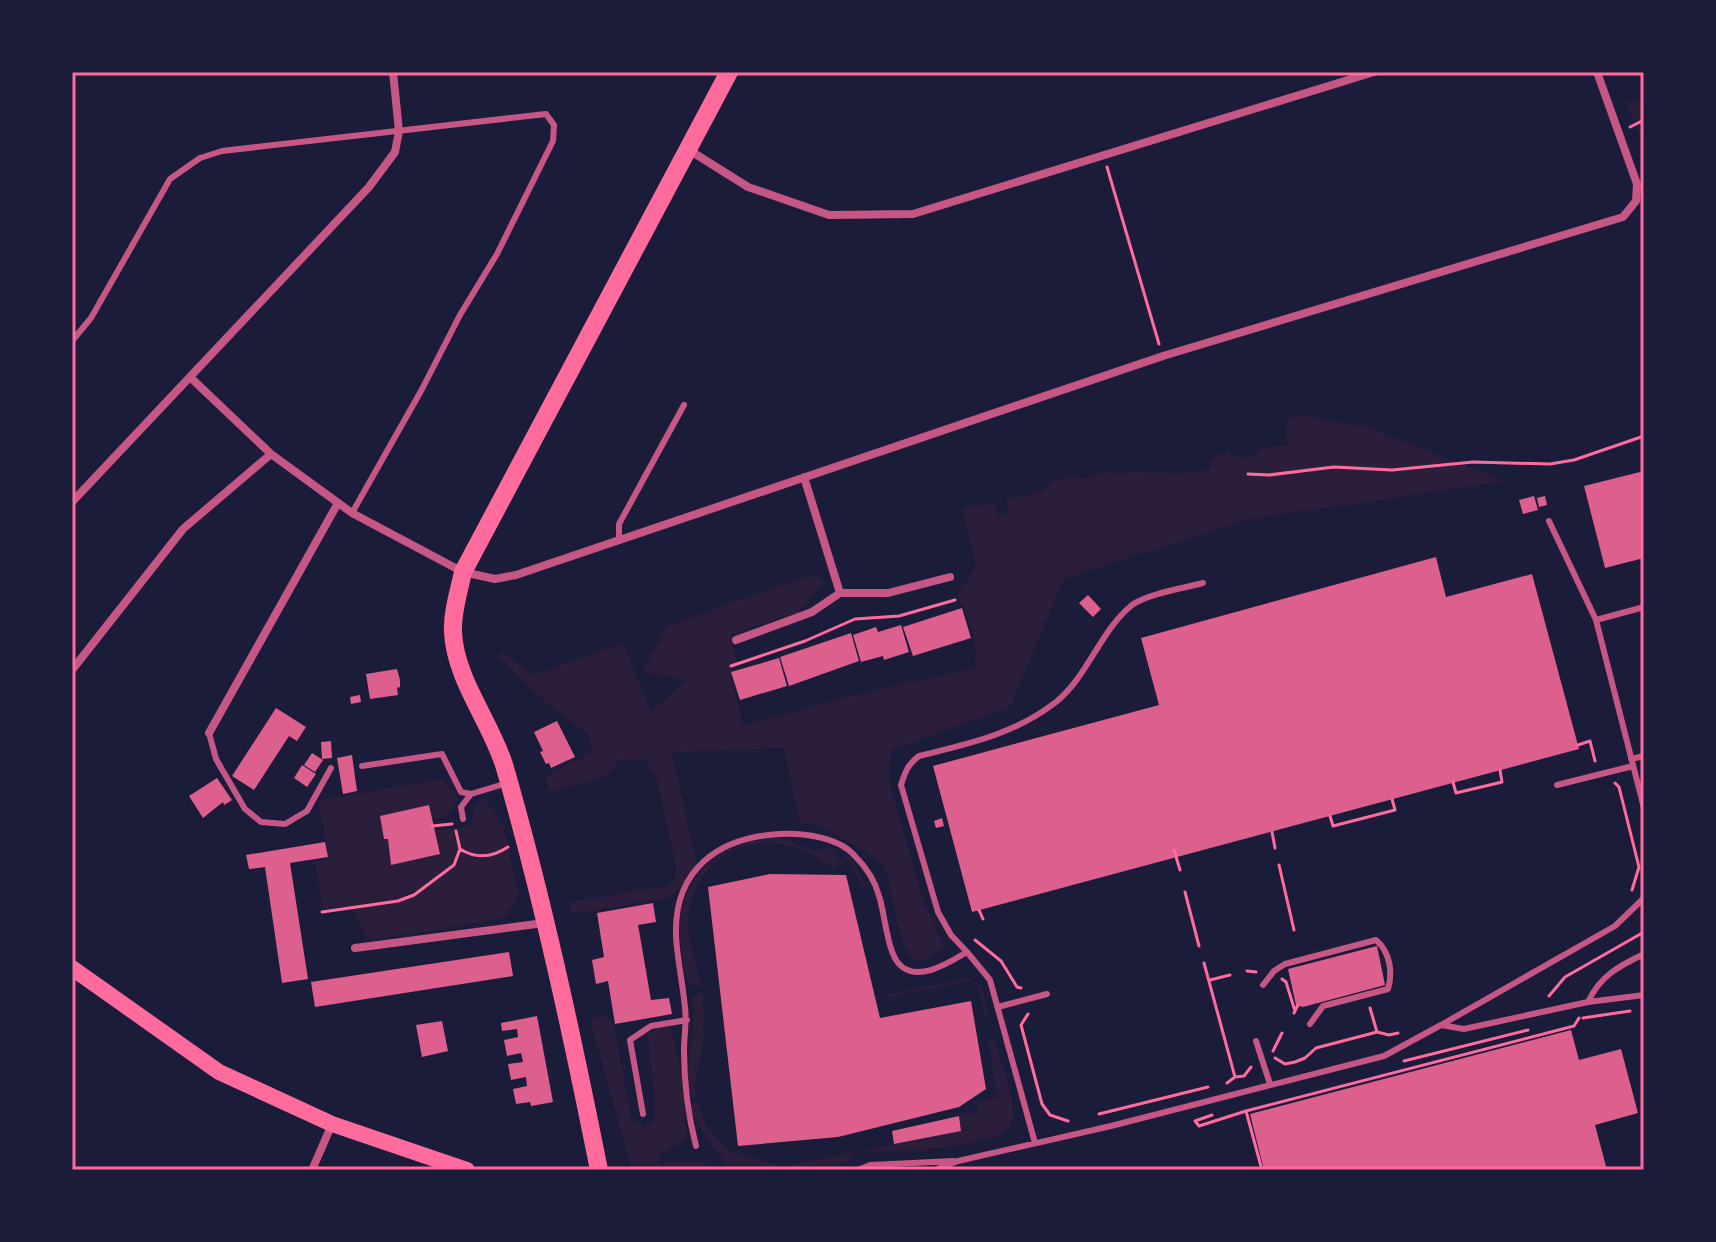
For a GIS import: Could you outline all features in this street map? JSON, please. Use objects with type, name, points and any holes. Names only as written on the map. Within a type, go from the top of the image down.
[{"type":"main road","points":[[599,1170],[526,843],[501,755],[461,667],[453,633],[456,604],[463,572],[729,72]]},
{"type":"main road","points":[[72,968],[219,1072],[332,1124],[467,1170]]},
{"type":"street","points":[[72,502],[369,187],[395,152],[399,131],[393,72]]},
{"type":"street","points":[[689,150],[748,187],[829,215],[913,214],[1374,72]]},
{"type":"street","points":[[190,377],[271,454],[352,513],[463,572],[495,579],[516,575],[1163,356],[1623,217],[1636,201],[1637,184],[1597,72]]},
{"type":"street","points":[[72,670],[183,529],[271,454]]},
{"type":"street","points":[[804,477],[840,593]]},
{"type":"street","points":[[209,733],[338,503]]},
{"type":"street","points":[[736,640],[799,618],[840,593],[888,593],[950,577]]},
{"type":"street","points":[[355,948],[546,923]]},
{"type":"street","points":[[312,1170],[332,1124]]},
{"type":"lane","points":[[72,341],[91,318],[170,179],[200,158],[222,151],[546,114],[551,118],[555,131],[553,141],[497,254],[460,315],[352,513]]},
{"type":"lane","points":[[619,541],[619,524],[684,405]]},
{"type":"lane","points":[[1549,521],[1596,620],[1644,808]]},
{"type":"lane","points":[[1035,1143],[990,980],[951,935],[938,912],[901,785],[911,762],[919,756],[988,739],[1018,726],[1057,701],[1087,668],[1109,631],[1134,604],[1203,583]]},
{"type":"lane","points":[[1596,620],[1644,607]]},
{"type":"lane","points":[[209,733],[216,759],[245,809],[261,822],[285,824],[307,811],[331,768]]},
{"type":"lane","points":[[362,766],[442,754],[461,792],[471,794],[509,782]]},
{"type":"lane","points":[[1557,785],[1644,756]]},
{"type":"lane","points":[[463,819],[461,807],[471,794]]},
{"type":"lane","points":[[696,1146],[685,1086],[687,1020],[676,935],[680,901],[701,862],[714,851],[749,837],[802,834],[836,843],[851,851],[873,879],[893,954],[899,965],[910,971],[923,972],[967,952]]},
{"type":"lane","points":[[935,1170],[958,1161],[1384,1056],[1615,926],[1644,898]]},
{"type":"lane","points":[[1263,985],[1274,971],[1285,964],[1376,940],[1384,947],[1392,975],[1388,989],[1323,1006],[1310,1024]]},
{"type":"lane","points":[[1588,1002],[1595,986],[1614,969],[1644,954]]},
{"type":"lane","points":[[998,1007],[1047,994]]},
{"type":"lane","points":[[1441,1025],[1464,1029],[1588,1002],[1644,995]]},
{"type":"lane","points":[[643,1114],[630,1040],[651,1026],[687,1020]]},
{"type":"lane","points":[[1256,1041],[1270,1084]]},
{"type":"lane","points":[[861,1169],[958,1161]]},
{"type":"lane","points":[[875,1166],[883,1170]]},
{"type":"path","points":[[1104,156],[1163,356]]},
{"type":"path","points":[[1248,474],[1269,475],[1334,467],[1392,470],[1473,462],[1550,464],[1574,460],[1644,436]]},
{"type":"path","points":[[731,666],[813,638],[855,619],[899,616],[955,600]]},
{"type":"path","points":[[1578,745],[1590,741],[1595,761]]},
{"type":"path","points":[[1453,782],[1456,793],[1502,782],[1500,770]]},
{"type":"path","points":[[1611,780],[1619,787],[1639,867],[1634,892]]},
{"type":"path","points":[[1330,816],[1333,826],[1395,810],[1392,799]]},
{"type":"path","points":[[322,912],[406,899],[448,872],[460,849],[452,823],[432,826]]},
{"type":"path","points":[[1272,832],[1275,848]]},
{"type":"path","points":[[460,849],[472,855],[487,855],[526,843]]},
{"type":"path","points":[[1174,850],[1180,870]]},
{"type":"path","points":[[1279,865],[1294,930]]},
{"type":"path","points":[[1185,892],[1199,946]]},
{"type":"path","points":[[979,910],[983,919]]},
{"type":"path","points":[[1546,999],[1565,977],[1644,932]]},
{"type":"path","points":[[973,938],[1001,961],[1017,987],[1023,988]]},
{"type":"path","points":[[1204,963],[1235,1077]]},
{"type":"path","points":[[1247,971],[1263,973]]},
{"type":"path","points":[[1209,981],[1230,975]]},
{"type":"path","points":[[1279,977],[1286,982],[1295,1012],[1298,1005]]},
{"type":"path","points":[[1221,1111],[1195,1121],[1199,1126],[1574,1026],[1588,1002]]},
{"type":"path","points":[[1370,1008],[1377,1032]]},
{"type":"path","points":[[1039,1010],[1028,1013],[1021,1025],[1042,1104],[1050,1115],[1066,1122],[1075,1120]]},
{"type":"path","points":[[1564,1021],[1631,1011]]},
{"type":"path","points":[[1394,1063],[1533,1028]]},
{"type":"path","points":[[1282,1033],[1272,1049],[1276,1060],[1285,1064],[1305,1058],[1316,1048],[1377,1032],[1389,1035],[1403,1032]]},
{"type":"path","points":[[1227,1083],[1235,1077],[1244,1076],[1253,1063]]},
{"type":"path","points":[[1098,1114],[1212,1086]]},
{"type":"path","points":[[1246,1111],[1262,1170]]},
{"type":"shaded area","points":[[1644,100],[1644,146],[1626,102]]},
{"type":"shaded area","points":[[1303,415],[1369,428],[1506,481],[1245,520],[1064,579],[1010,707],[891,750],[889,781],[923,900],[943,947],[927,959],[915,959],[907,950],[900,934],[888,880],[878,860],[830,830],[800,823],[784,748],[672,752],[696,862],[687,879],[665,899],[572,914],[569,902],[666,886],[674,880],[677,871],[656,776],[644,759],[621,759],[606,776],[550,792],[546,776],[593,752],[588,734],[549,705],[498,657],[502,652],[534,675],[623,643],[651,712],[687,680],[642,672],[667,626],[815,576],[821,578],[823,583],[796,615],[730,635],[738,666],[730,672],[743,725],[875,690],[976,668],[974,637],[963,605],[959,602],[959,593],[976,566],[962,509],[993,503],[999,516],[1008,514],[1007,500],[1042,491],[1055,480],[1068,477],[1086,478],[1104,472],[1184,473],[1210,470],[1210,460],[1217,455],[1229,453],[1244,458],[1268,447],[1287,446],[1287,419]]},
{"type":"shaded area","points":[[442,779],[459,799],[446,817],[431,820],[429,805],[380,816],[384,839],[388,839],[391,864],[439,854],[436,830],[472,826],[476,807],[485,798],[503,826],[519,895],[505,918],[378,939],[368,938],[351,908],[323,909],[315,861],[329,858],[318,800]]},
{"type":"shaded area","points":[[773,838],[788,840],[817,852],[827,847],[834,850],[838,862],[850,856],[865,883],[864,890],[848,860],[833,869],[813,855],[792,846],[770,843],[728,853],[711,866],[697,885],[689,909],[689,939],[702,987],[692,986],[684,966],[680,923],[691,885],[715,858],[732,848]]},
{"type":"shaded area","points":[[969,978],[982,987],[989,1018],[986,1021],[978,986],[971,981],[886,995]]},
{"type":"shaded area","points":[[698,993],[703,994],[704,1039],[695,1084],[696,1098],[692,1098],[687,1078],[695,1010],[691,999]]},
{"type":"shaded area","points":[[603,1014],[614,1025],[632,1121],[644,1126],[655,1120],[647,1035],[660,1026],[671,1027],[682,1078],[687,1136],[678,1146],[659,1155],[659,1165],[701,1161],[713,1170],[632,1170],[590,1020]]},
{"type":"shaded area","points":[[988,1039],[995,1040],[1012,1101],[1013,1119],[1006,1129],[992,1137],[948,1147],[868,1152],[961,1131],[959,1116],[979,1112],[977,1102],[997,1098]]},
{"type":"shaded area","points":[[696,1101],[708,1129],[729,1151],[783,1166],[855,1152],[847,1162],[827,1170],[725,1170],[727,1167],[723,1159],[696,1121],[691,1104]]},
{"type":"building","points":[[1644,471],[1644,558],[1605,568],[1584,486]]},
{"type":"building","points":[[1534,496],[1538,510],[1523,514],[1519,500]]},
{"type":"building","points":[[1545,496],[1547,505],[1539,507],[1537,498]]},
{"type":"building","points":[[1436,557],[1446,597],[1532,574],[1579,749],[972,912],[933,766],[1159,705],[1141,638]]},
{"type":"building","points":[[1088,595],[1101,609],[1093,617],[1079,603]]},
{"type":"building","points":[[962,608],[971,638],[913,656],[903,627]]},
{"type":"building","points":[[901,625],[909,652],[884,660],[883,656],[861,662],[853,635],[876,627],[878,632]]},
{"type":"building","points":[[851,633],[859,661],[789,686],[780,657]]},
{"type":"building","points":[[779,658],[787,686],[740,700],[731,672]]},
{"type":"building","points":[[397,669],[400,680],[398,695],[370,699],[366,674]]},
{"type":"building","points":[[360,695],[361,702],[351,704],[350,697]]},
{"type":"building","points":[[276,708],[306,727],[297,741],[289,736],[254,790],[232,776]]},
{"type":"building","points":[[557,721],[575,757],[551,768],[540,752],[543,751],[534,732]]},
{"type":"building","points":[[331,741],[332,758],[322,759],[321,742]]},
{"type":"building","points":[[312,753],[323,760],[315,772],[304,765]]},
{"type":"building","points":[[352,755],[357,791],[343,794],[337,758]]},
{"type":"building","points":[[302,765],[316,774],[307,787],[294,778]]},
{"type":"building","points":[[217,778],[232,800],[224,805],[223,802],[203,818],[189,796]]},
{"type":"building","points":[[429,805],[440,854],[391,865],[388,839],[384,839],[380,816]]},
{"type":"building","points":[[942,818],[944,826],[936,828],[934,821]]},
{"type":"building","points":[[325,842],[328,857],[290,863],[308,979],[282,983],[265,867],[249,869],[246,855]]},
{"type":"building","points":[[770,874],[846,875],[880,1018],[971,1001],[986,1089],[959,1107],[838,1137],[738,1146],[708,887]]},
{"type":"building","points":[[653,903],[656,922],[638,925],[651,1000],[669,998],[672,1014],[615,1024],[608,981],[596,984],[592,960],[604,957],[597,913]]},
{"type":"building","points":[[1377,946],[1385,985],[1303,1007],[1296,1005],[1288,969]]},
{"type":"building","points":[[509,952],[513,976],[315,1007],[311,982]]},
{"type":"building","points":[[537,1016],[553,1102],[531,1106],[530,1102],[516,1104],[513,1089],[527,1086],[526,1077],[511,1080],[508,1064],[523,1062],[521,1053],[507,1056],[504,1040],[518,1037],[517,1029],[502,1031],[501,1023]]},
{"type":"building","points":[[442,1021],[448,1051],[422,1057],[416,1025]]},
{"type":"building","points":[[1571,1030],[1579,1060],[1621,1049],[1638,1113],[1595,1125],[1607,1170],[1264,1170],[1250,1114]]},
{"type":"building","points":[[959,1116],[961,1131],[894,1144],[892,1131]]}]
